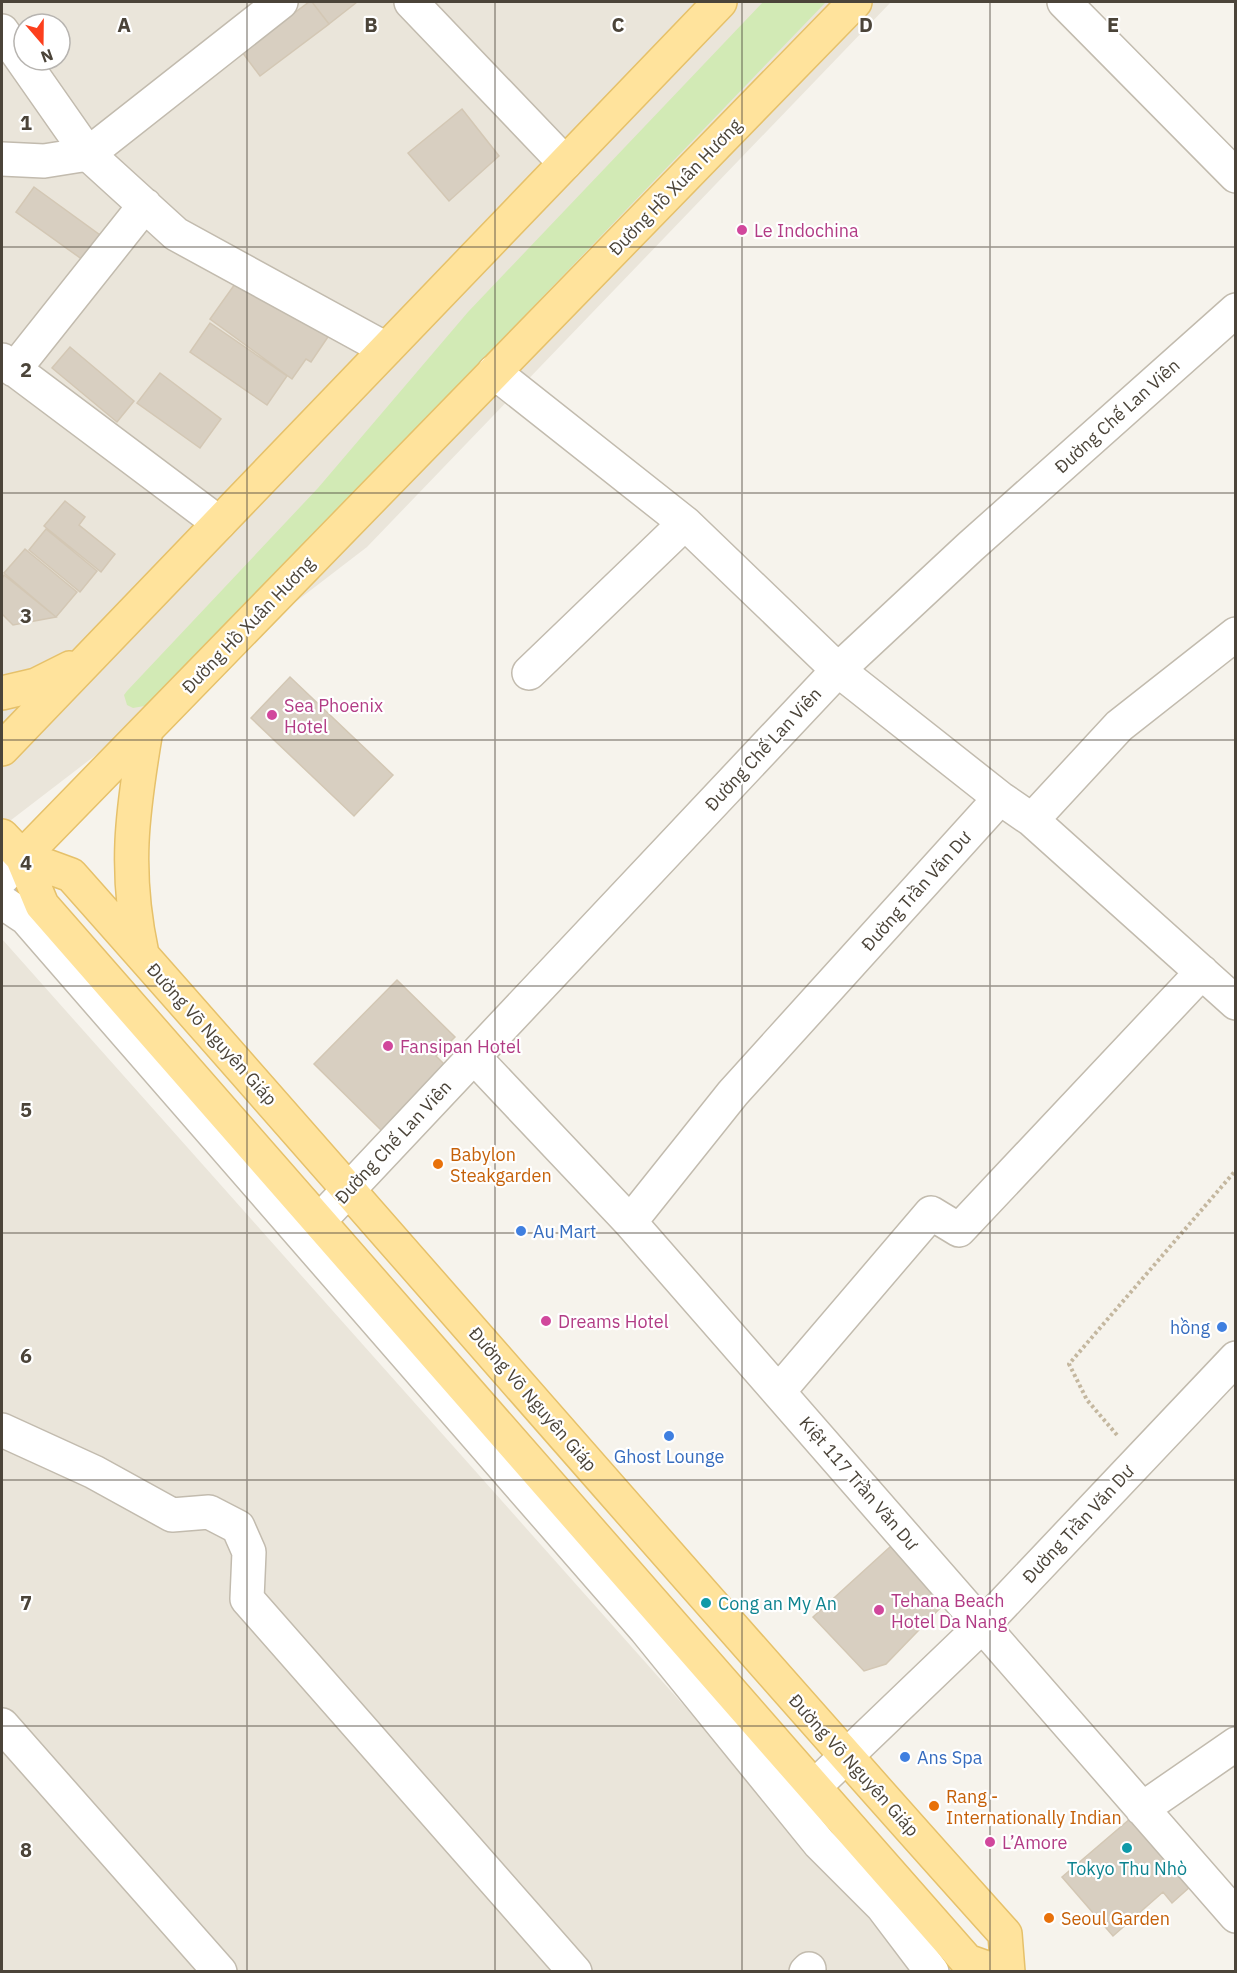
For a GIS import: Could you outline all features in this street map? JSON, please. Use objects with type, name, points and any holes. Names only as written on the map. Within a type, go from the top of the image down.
[{"type":"main road","points":[[2,749],[720,2]]},
{"type":"main road","name":"Đường Hồ Xuân Hương","points":[[8,857],[146,730],[855,2]]},
{"type":"main road","points":[[2,693],[36,685],[86,661]]},
{"type":"main road","points":[[142,956],[129,878],[136,790],[146,730]]},
{"type":"main road","points":[[8,857],[42,904],[321,1219],[967,1961],[998,1971]]},
{"type":"main road","name":"Đường Võ Nguyên Giáp","points":[[8,857],[71,875],[846,1757],[1005,1934],[1008,1971]]},
{"type":"street","points":[[2,159],[44,161],[88,154],[281,2]]},
{"type":"street","points":[[411,2],[565,162]]},
{"type":"street","points":[[1064,2],[1232,168]]},
{"type":"street","points":[[2,30],[88,154],[176,234],[386,349]]},
{"type":"street","points":[[145,205],[8,365],[219,523]]},
{"type":"street","name":"Đường Chế Lan Viên","points":[[321,1219],[838,670],[970,547],[1236,310]]},
{"type":"street","points":[[494,372],[685,523],[838,670],[1000,798],[1032,820],[1236,1003]]},
{"type":"street","points":[[529,673],[685,523]]},
{"type":"street","points":[[1032,820],[1119,726],[1236,634]]},
{"type":"street","name":"Đường Trần Văn Dư","points":[[630,1222],[733,1094],[1000,798]]},
{"type":"street","points":[[2,903],[26,918],[615,1593],[819,1843],[882,1906],[932,1971]]},
{"type":"street","points":[[779,1391],[931,1213],[958,1230],[1202,972]]},
{"type":"street","name":"Kiệt 117 Trần Văn Dư","points":[[474,1057],[630,1222],[1236,1916]]},
{"type":"street","name":"Đường Trần Văn Dư","points":[[814,1787],[982,1625],[1236,1358]]},
{"type":"street","points":[[2,1430],[94,1472],[172,1515],[209,1512],[238,1527],[249,1552],[247,1599],[575,1971]]},
{"type":"street","points":[[2,1725],[220,1971]]},
{"type":"street","points":[[1142,1809],[1236,1744]]},
{"type":"path","points":[[1139,1460],[1087,1400],[1069,1364],[1236,1170]]},
{"type":"shaded area","points":[[2,2],[891,2],[367,547],[2,827]]},
{"type":"shaded area","points":[[2,939],[920,1971],[2,1971]]},
{"type":"green space","points":[[763,2],[826,2],[150,705],[133,708],[127,705],[124,695],[127,691],[318,488],[468,312]]},
{"type":"building","points":[[312,2],[329,24],[260,76],[242,52]]},
{"type":"building","points":[[312,2],[357,2],[329,24]]},
{"type":"building","points":[[462,109],[499,156],[449,201],[408,153]]},
{"type":"building","points":[[34,187],[100,235],[83,260],[16,212]]},
{"type":"building","points":[[235,284],[334,328],[311,362],[306,359],[292,379],[210,319]]},
{"type":"building","points":[[210,323],[287,376],[267,405],[190,352]]},
{"type":"building","points":[[70,347],[134,401],[117,422],[52,368]]},
{"type":"building","points":[[160,373],[221,419],[200,448],[137,403]]},
{"type":"building","points":[[65,501],[85,517],[79,525],[115,554],[101,572],[44,526]]},
{"type":"building","points":[[46,529],[97,571],[80,592],[29,550]]},
{"type":"building","points":[[25,549],[77,592],[56,617],[4,573]]},
{"type":"building","points":[[4,575],[56,617],[13,625],[2,614]]},
{"type":"building","points":[[290,677],[393,775],[354,816],[251,718]]},
{"type":"building","name":"Fansipan Hotel","points":[[397,980],[455,1037],[436,1056],[446,1066],[382,1131],[314,1064]]},
{"type":"building","name":"Tehana Beach Hotel Da Nang","points":[[891,1546],[944,1604],[886,1664],[864,1671],[813,1617]]},
{"type":"building","name":"Tokyo Thu Nhò","points":[[1131,1818],[1191,1886],[1172,1903],[1163,1892],[1113,1936],[1062,1877]]},
{"type":"place","name":"Le Indochina","points":[[742,230]]},
{"type":"place","name":"Sea Phoenix Hotel","points":[[272,715]]},
{"type":"place","name":"Fansipan Hotel","points":[[388,1046]]},
{"type":"place","name":"Babylon Steakgarden","points":[[438,1164]]},
{"type":"place","name":"Au Mart","points":[[521,1231]]},
{"type":"place","name":"Dreams Hotel","points":[[546,1321]]},
{"type":"place","name":"hồng","points":[[1222,1327]]},
{"type":"place","name":"Ghost Lounge","points":[[669,1436]]},
{"type":"place","name":"Cong an My An","points":[[706,1603]]},
{"type":"place","name":"Tehana Beach Hotel Da Nang","points":[[879,1610]]},
{"type":"place","name":"Ans Spa","points":[[905,1757]]},
{"type":"place","name":"Rang - Internationally Indian","points":[[934,1806]]},
{"type":"place","name":"L’Amore","points":[[990,1842]]},
{"type":"place","name":"Tokyo Thu Nhò","points":[[1127,1848]]},
{"type":"place","name":"Seoul Garden","points":[[1049,1918]]}]
